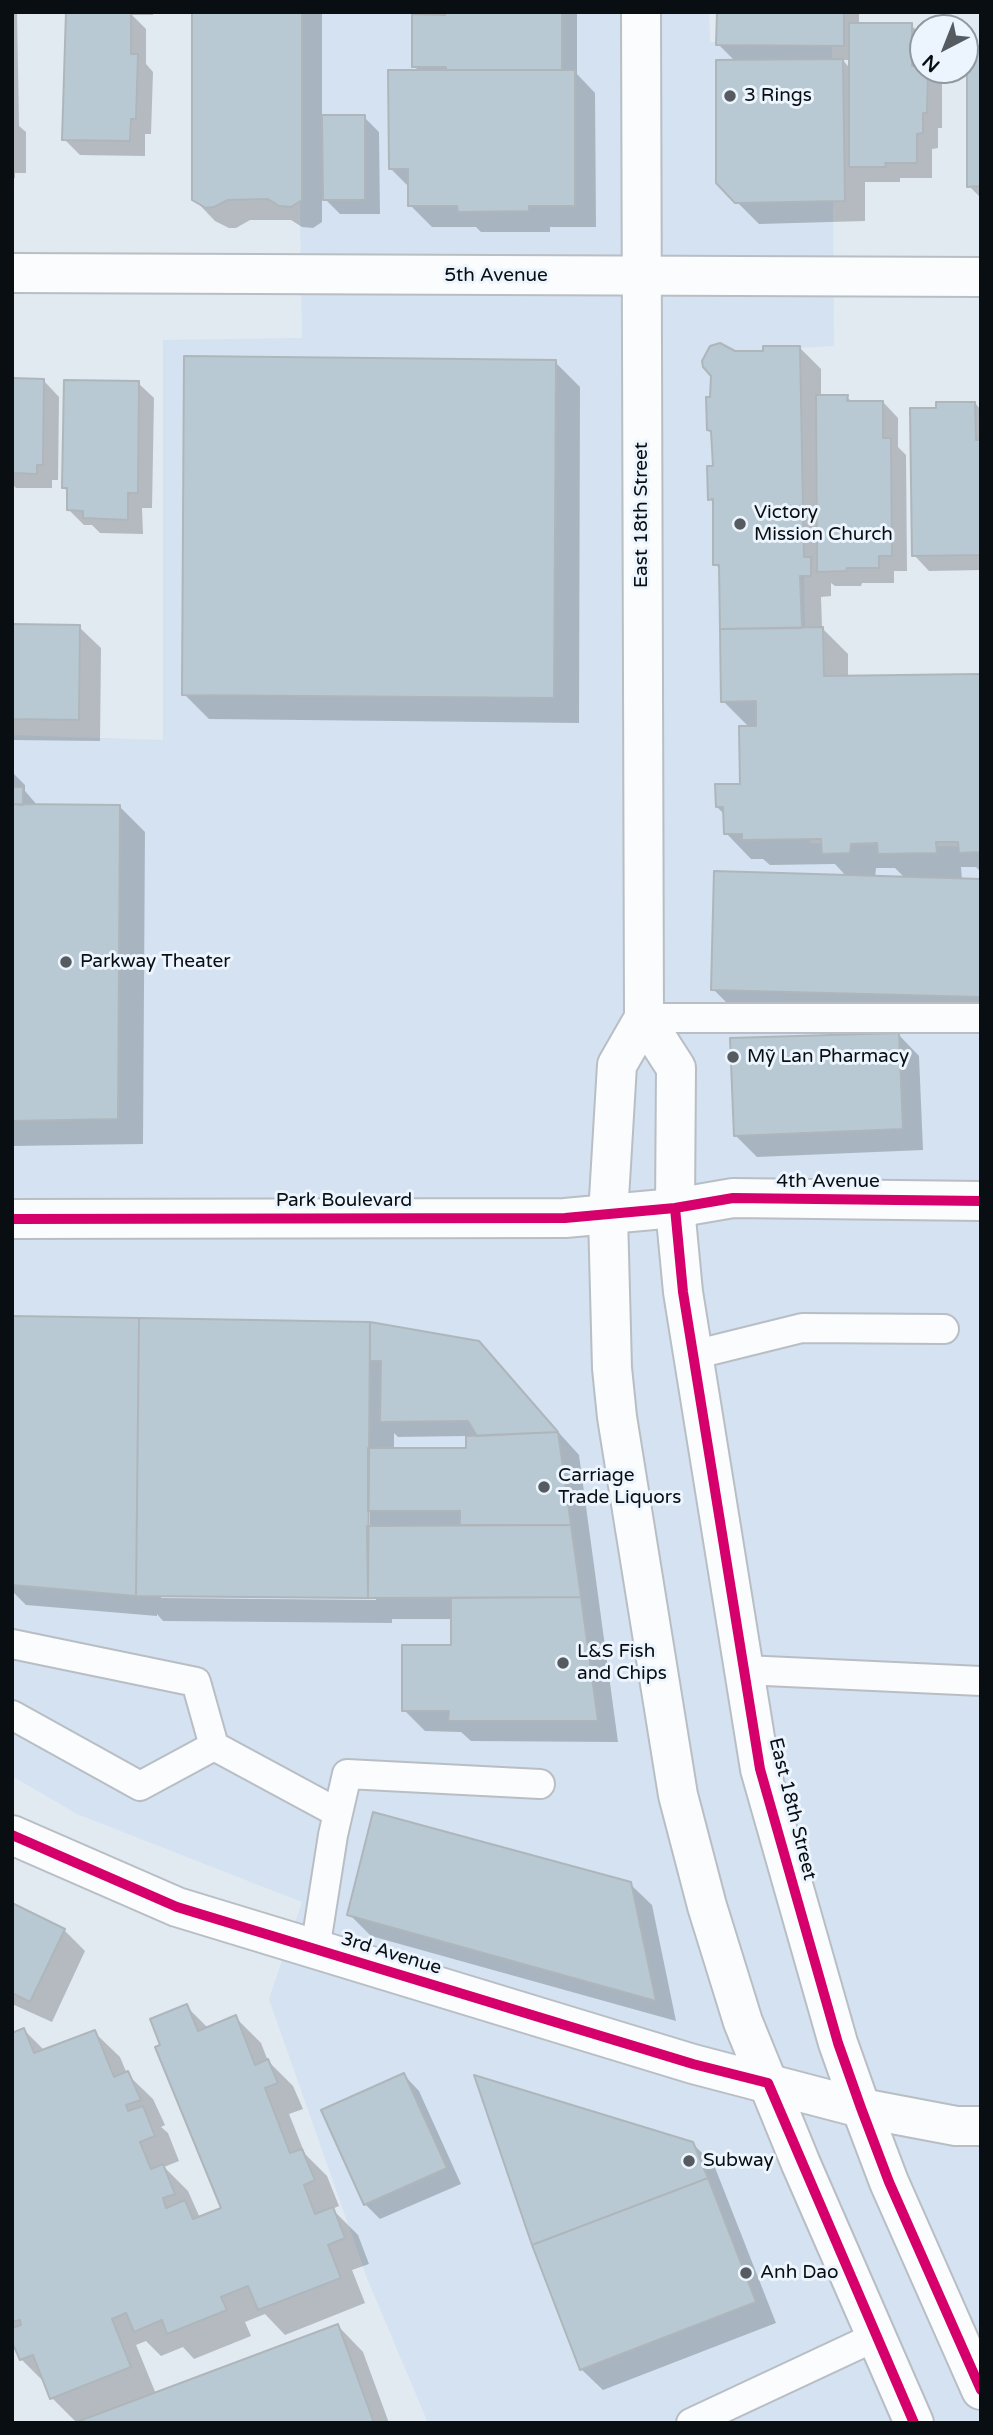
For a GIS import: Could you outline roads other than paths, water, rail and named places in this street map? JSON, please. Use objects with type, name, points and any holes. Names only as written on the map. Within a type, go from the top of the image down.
[{"type":"street","name":"East 18th Street","points":[[641,12],[644,1018],[676,1068],[675,1208],[681,1278],[760,1769],[834,2030],[861,2108],[889,2182],[981,2390]]},
{"type":"street","name":"5th Avenue","points":[[12,273],[981,277]]},
{"type":"street","points":[[644,1018],[617,1065],[608,1215],[612,1367],[617,1417],[678,1795],[711,1919],[743,2022],[914,2423]]},
{"type":"street","name":"4th Avenue","points":[[675,1208],[733,1198],[981,1201]]},
{"type":"street","name":"Park Boulevard","points":[[12,1219],[565,1218],[675,1208]]},
{"type":"street","name":"3rd Avenue","points":[[12,1835],[177,1907],[680,2060],[861,2108],[956,2126],[981,2126]]},
{"type":"lane","points":[[644,1018],[981,1018]]},
{"type":"lane","points":[[693,1355],[802,1328],[944,1329]]},
{"type":"lane","points":[[12,1644],[196,1682],[214,1746],[338,1814]]},
{"type":"lane","points":[[744,1670],[981,1681]]},
{"type":"lane","points":[[12,1714],[140,1786],[214,1746]]},
{"type":"lane","points":[[315,1950],[347,1774],[540,1784]]},
{"type":"lane","points":[[691,2423],[877,2336]]},
{"type":"place","name":"3 Rings","points":[[730,96]]},
{"type":"place","name":"Victory Mission Church","points":[[740,524]]},
{"type":"place","name":"Parkway Theater","points":[[66,962]]},
{"type":"place","name":"Mỹ Lan Pharmacy","points":[[733,1057]]},
{"type":"place","name":"Carriage Trade Liquors","points":[[544,1487]]},
{"type":"place","name":"L&S Fish and Chips","points":[[563,1663]]},
{"type":"place","name":"Subway","points":[[689,2161]]},
{"type":"place","name":"Anh Dao","points":[[746,2273]]}]
